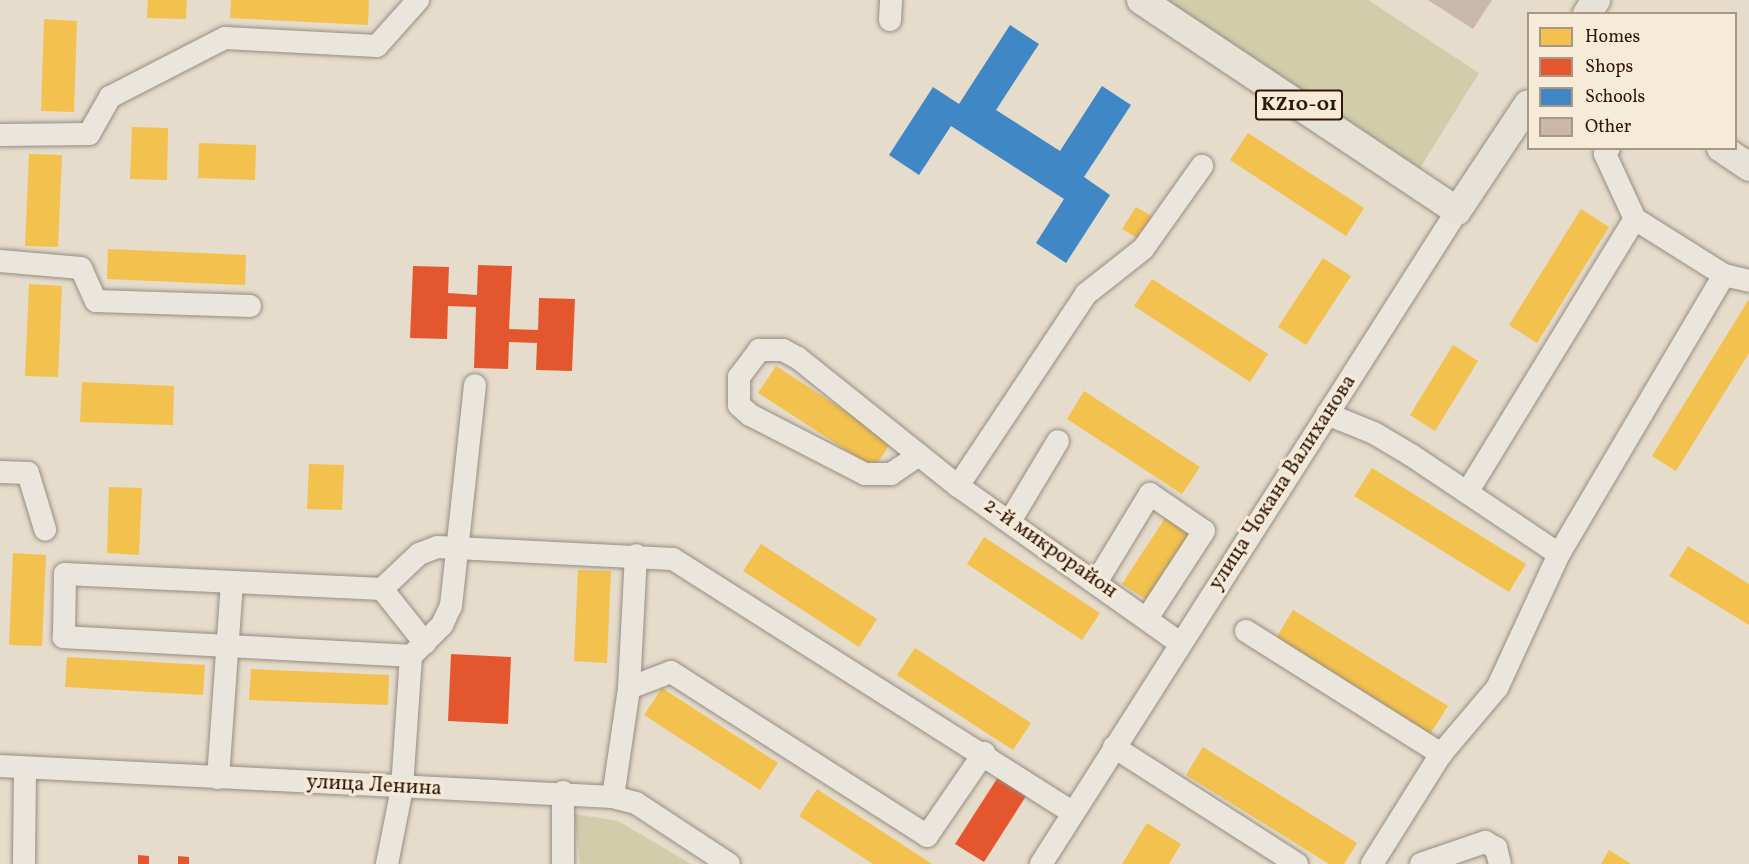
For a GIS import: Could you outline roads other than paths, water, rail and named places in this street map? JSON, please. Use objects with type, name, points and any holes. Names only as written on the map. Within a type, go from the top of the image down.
[{"type":"main road","name":"KZ10-01","points":[[1141,0],[1457,211]]},
{"type":"main road","name":"улица Чокана Валиханова","points":[[1457,211],[1527,106]]},
{"type":"main road","points":[[1724,150],[1749,167]]},
{"type":"street","points":[[0,135],[89,134],[110,97],[225,38],[376,46],[418,0]]},
{"type":"street","points":[[1608,150],[1605,154],[1635,219],[1724,275],[1749,281]]},
{"type":"street","points":[[958,486],[1086,294],[1143,249],[1202,166]]},
{"type":"street","name":"улица Чокана Валиханова","points":[[1041,864],[1457,211]]},
{"type":"street","points":[[1468,491],[1635,219]]},
{"type":"street","points":[[0,261],[81,268],[96,301],[250,306]]},
{"type":"street","points":[[1372,864],[1441,754],[1497,688],[1559,554],[1724,275]]},
{"type":"street","name":"2-й микрорайон","points":[[919,455],[891,474],[865,474],[750,415],[739,405],[739,377],[759,350],[783,350],[834,383],[958,486],[1148,617],[1180,643]]},
{"type":"street","points":[[387,864],[402,788],[418,650],[448,616],[475,385]]},
{"type":"street","points":[[1327,414],[1374,433],[1468,491],[1559,554]]},
{"type":"street","points":[[1010,521],[1058,441]]},
{"type":"street","points":[[0,472],[28,473],[45,529]]},
{"type":"street","points":[[1097,581],[1150,494],[1204,531],[1148,617]]},
{"type":"street","points":[[418,650],[225,646],[64,637],[65,574],[381,589],[419,554],[437,547],[636,555],[673,559],[984,753],[1072,812]]},
{"type":"street","points":[[613,797],[629,688],[636,555]]},
{"type":"street","points":[[218,778],[225,646],[232,582]]},
{"type":"street","points":[[381,589],[418,650]]},
{"type":"street","points":[[1246,631],[1441,754]]},
{"type":"street","points":[[629,688],[671,672],[927,836],[984,753]]},
{"type":"street","points":[[1114,747],[1297,864]]},
{"type":"street","name":"улица Ленина","points":[[0,766],[402,788],[563,792],[613,797],[636,803],[729,864]]},
{"type":"street","points":[[24,864],[25,768]]},
{"type":"street","points":[[563,792],[563,864]]},
{"type":"street","points":[[1421,864],[1485,842],[1496,848],[1500,864]]}]
